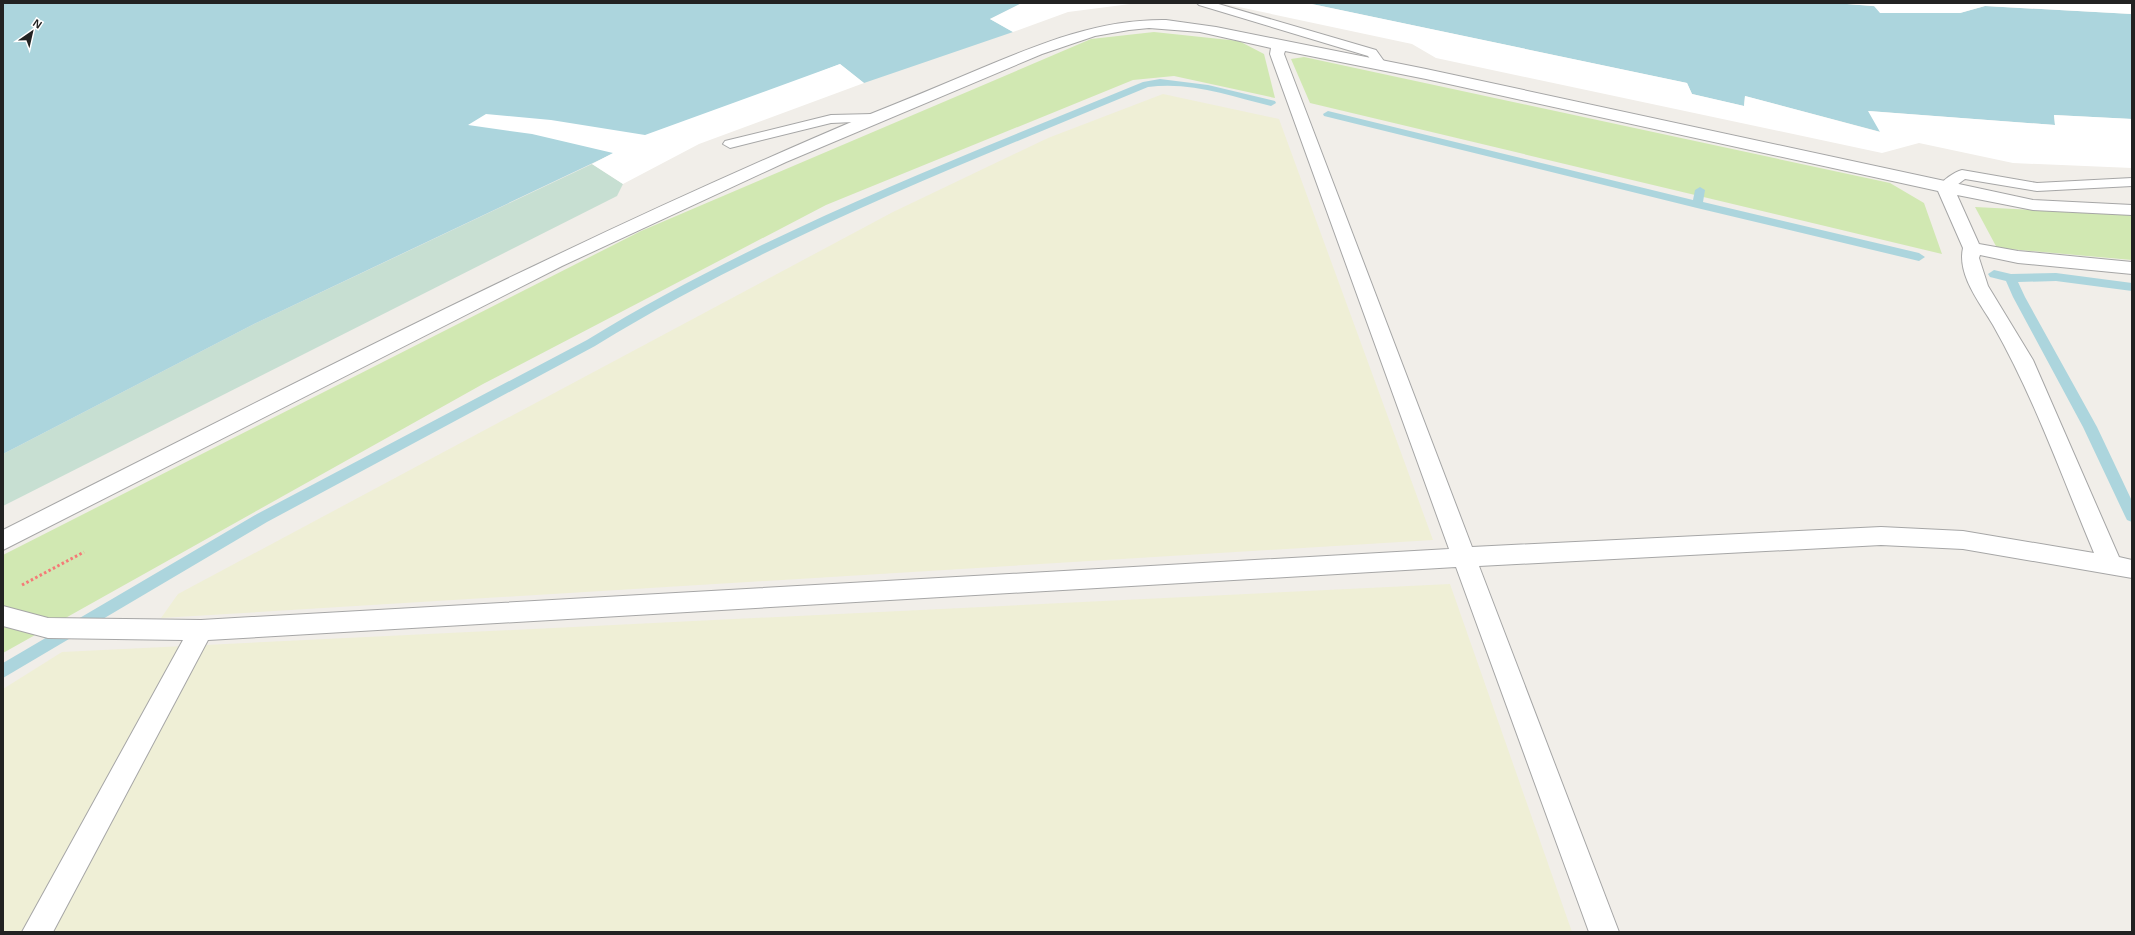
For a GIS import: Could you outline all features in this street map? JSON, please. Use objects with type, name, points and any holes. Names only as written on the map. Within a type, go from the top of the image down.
[{"type":"street","points":[[3,541],[543,268],[678,203],[873,118],[1058,42],[1090,32],[1116,27],[1150,24],[1219,30],[1279,45],[1380,64],[2033,205],[2132,210]]},
{"type":"street","points":[[1279,45],[1277,54],[1304,128],[1604,932]]},
{"type":"street","points":[[1945,187],[1972,248],[1970,258],[1979,286],[2023,360],[2121,566]]},
{"type":"street","points":[[1972,248],[2018,257],[2132,268]]},
{"type":"street","points":[[3,616],[48,628],[201,630],[1465,557],[1881,536],[1963,540],[2121,566]]},
{"type":"street","points":[[38,932],[201,630]]},
{"type":"lane","points":[[1203,3],[1372,53],[1380,64]]},
{"type":"lane","points":[[730,144],[831,119],[873,118]]},
{"type":"lane","points":[[1945,187],[1962,174],[2037,187],[2132,182]]},
{"type":"path","points":[[16,588],[84,552]]},
{"type":"green space","points":[[1154,32],[1239,41],[1264,54],[1275,98],[1174,76],[1133,80],[826,205],[483,384],[3,653],[3,555],[641,231],[1091,39]]},
{"type":"green space","points":[[1304,57],[1890,183],[1924,203],[1942,254],[1310,103],[1291,59]]},
{"type":"green space","points":[[1163,94],[1279,119],[1433,540],[161,618],[178,594],[893,212],[1048,138]]},
{"type":"green space","points":[[592,164],[623,184],[617,196],[3,506],[3,454],[254,324]]},
{"type":"green space","points":[[1975,207],[2132,215],[2132,260],[1997,248]]},
{"type":"green space","points":[[1450,584],[1572,932],[3,932],[3,689],[62,652]]},
{"type":"water","points":[[3,3],[1022,3],[990,19],[1013,32],[864,83],[840,64],[614,153],[254,324],[3,454]]},
{"type":"water","points":[[1307,3],[1834,3],[1960,13],[1985,6],[2132,14],[2132,119],[2054,115],[2055,125],[1869,111],[1881,132],[1745,96],[1744,106],[1692,94],[1687,83]]},
{"type":"pier","points":[[1022,3],[1138,3],[1068,12],[1013,32],[990,19]]},
{"type":"pier","points":[[1220,3],[1307,3],[1687,83],[1692,94],[1744,106],[1745,96],[1880,132],[1868,111],[2055,125],[2054,115],[2132,119],[2132,168],[2013,163],[1919,143],[1882,153],[1436,58],[1412,44]]},
{"type":"pier","points":[[1834,3],[2132,3],[2132,14],[1985,6],[1960,13],[1880,13],[1874,6]]},
{"type":"pier","points":[[840,64],[864,83],[699,144],[623,184],[592,164],[613,153],[532,134],[468,125],[486,114],[551,120],[645,135]]},
{"type":"waterway","points":[[3,671],[262,518],[498,391],[591,343],[643,311],[794,235],[891,190],[1146,84],[1160,82],[1192,84],[1271,103]]},
{"type":"waterway","points":[[1328,114],[1697,204]]},
{"type":"waterway","points":[[1697,204],[1700,190]]},
{"type":"waterway","points":[[1697,204],[1919,257]]},
{"type":"waterway","points":[[1994,274],[2011,278]]},
{"type":"waterway","points":[[2011,278],[2056,277],[2132,287]]},
{"type":"waterway","points":[[2011,278],[2019,297],[2090,427],[2132,516]]}]
